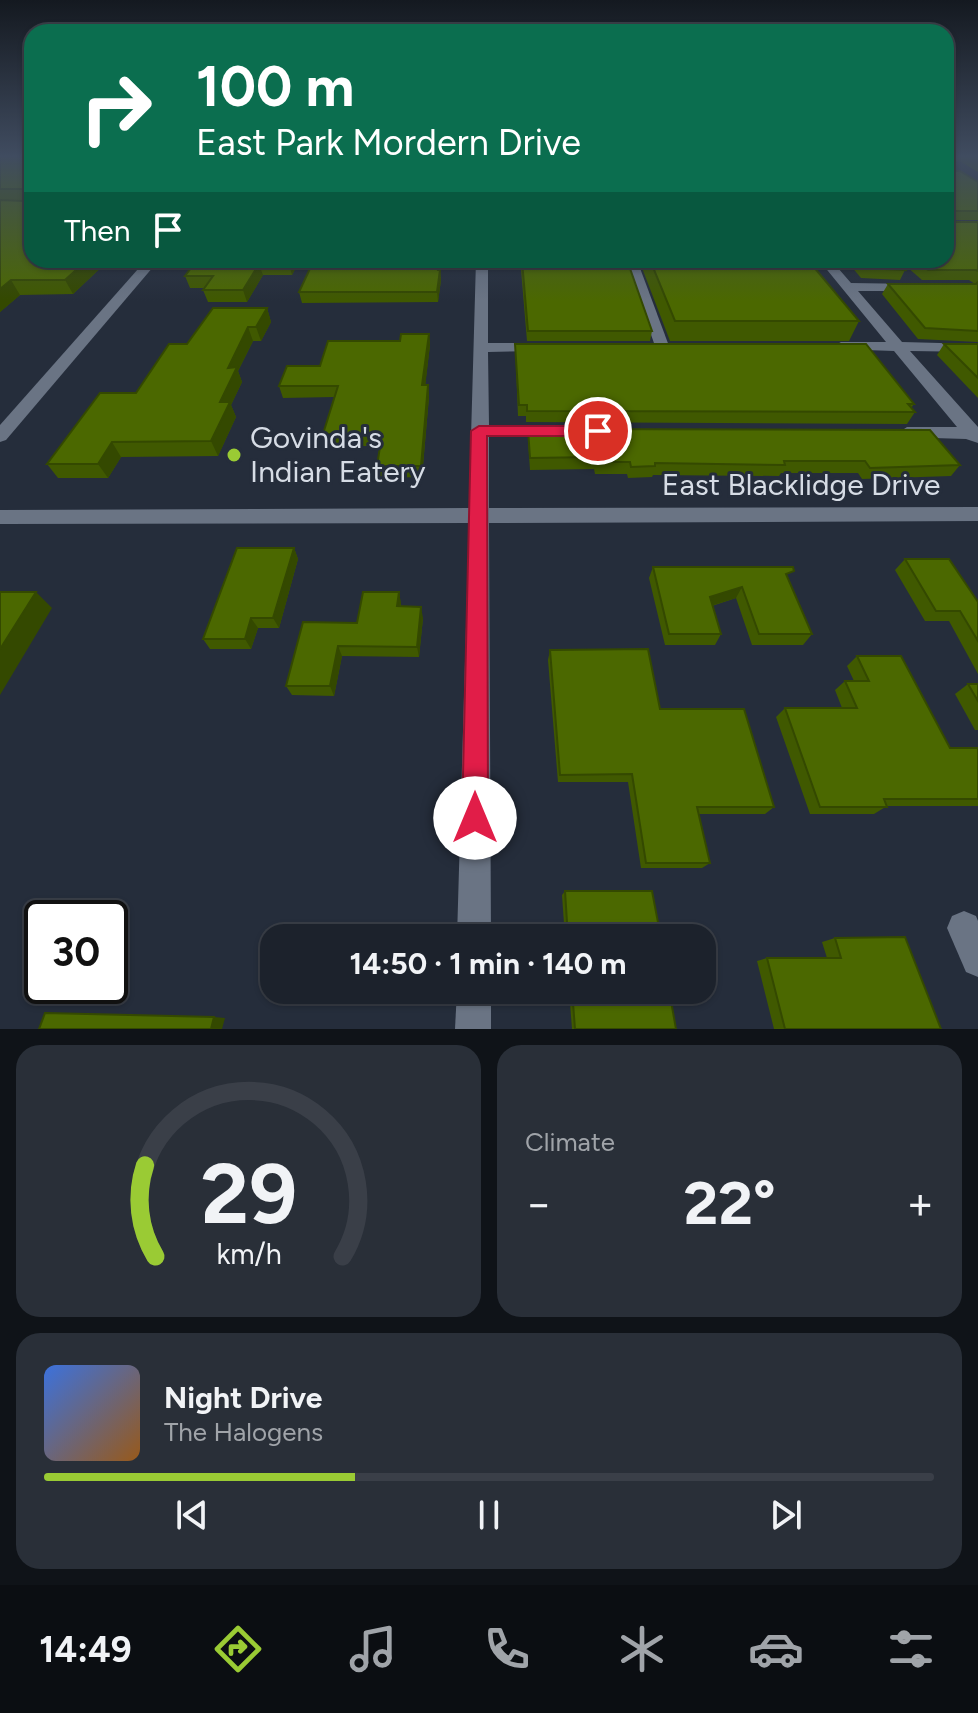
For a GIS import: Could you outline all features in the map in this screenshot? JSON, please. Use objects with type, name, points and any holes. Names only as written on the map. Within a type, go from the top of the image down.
[{"type":"street","points":[[0,436],[146,268]]},
{"type":"street","points":[[474,924],[482,268]]},
{"type":"street","points":[[634,268],[662,346]]},
{"type":"street","points":[[832,268],[976,436]]},
{"type":"street","points":[[848,287],[925,287],[899,269]]},
{"type":"street","points":[[818,346],[978,348]]},
{"type":"street","points":[[481,348],[555,347]]},
{"type":"street","points":[[479,431],[574,431]]},
{"type":"street","points":[[882,433],[976,436]]},
{"type":"street","name":"East Blacklidge Drive","points":[[0,517],[978,514]]},
{"type":"street","points":[[964,928],[978,960]]},
{"type":"street","points":[[473,1029],[474,1004]]},
{"type":"building","points":[[0,205],[24,205],[24,268],[78,268],[65,280],[11,280],[0,289]]},
{"type":"building","points":[[954,205],[978,205],[978,211],[954,211]]},
{"type":"building","points":[[954,222],[978,222],[978,271],[926,268],[954,268]]},
{"type":"building","points":[[191,268],[257,268],[243,290],[203,290],[213,276],[185,276]]},
{"type":"building","points":[[310,268],[440,270],[437,292],[299,292]]},
{"type":"building","points":[[523,268],[630,268],[652,331],[528,331]]},
{"type":"building","points":[[653,268],[815,268],[859,321],[675,321]]},
{"type":"building","points":[[978,282],[978,331],[925,328],[888,284],[976,284]]},
{"type":"building","points":[[213,308],[267,308],[256,327],[248,327],[228,368],[237,367],[220,402],[230,402],[211,441],[112,442],[98,464],[47,464],[100,393],[136,393],[169,344],[187,344]]},
{"type":"building","points":[[401,334],[429,334],[422,385],[428,385],[421,466],[377,466],[382,434],[323,434],[338,386],[279,386],[287,366],[320,366],[328,341],[400,341]]},
{"type":"building","points":[[515,344],[866,344],[914,404],[908,404],[915,412],[527,411],[527,405],[519,405]]},
{"type":"building","points":[[944,344],[978,344],[978,378]]},
{"type":"building","points":[[528,429],[930,430],[960,465],[870,468],[865,461],[784,461],[785,465],[655,463],[655,466],[631,467],[630,462],[597,462],[596,457],[530,458]]},
{"type":"building","points":[[237,548],[294,548],[273,618],[251,618],[245,639],[203,639]]},
{"type":"building","points":[[905,559],[949,559],[978,602],[978,641],[960,611],[936,611]]},
{"type":"building","points":[[653,567],[793,567],[794,571],[786,574],[812,634],[759,634],[742,587],[710,597],[721,634],[669,634]]},
{"type":"building","points":[[0,592],[36,592],[0,649]]},
{"type":"building","points":[[363,592],[399,592],[397,606],[421,607],[417,647],[338,646],[330,686],[286,686],[303,622],[357,623]]},
{"type":"building","points":[[648,649],[660,709],[744,709],[774,807],[697,807],[710,863],[646,863],[632,774],[560,775],[550,650]]},
{"type":"building","points":[[857,656],[901,656],[950,748],[978,748],[978,799],[884,799],[887,807],[820,807],[785,708],[857,708],[845,681],[869,681]]},
{"type":"building","points":[[968,684],[978,684],[978,701]]},
{"type":"building","points":[[565,891],[652,891],[658,924],[567,924]]},
{"type":"building","points":[[905,937],[941,1029],[785,1029],[767,958],[841,958],[835,938]]},
{"type":"building","points":[[573,1004],[672,1004],[676,1029],[575,1029]]},
{"type":"building","points":[[45,1013],[214,1017],[211,1029],[39,1029]]},
{"type":"place","name":"Govinda's Indian Eatery","points":[[234,455]]},
{"type":"route","points":[[475,818],[479,431],[598,431]]}]
